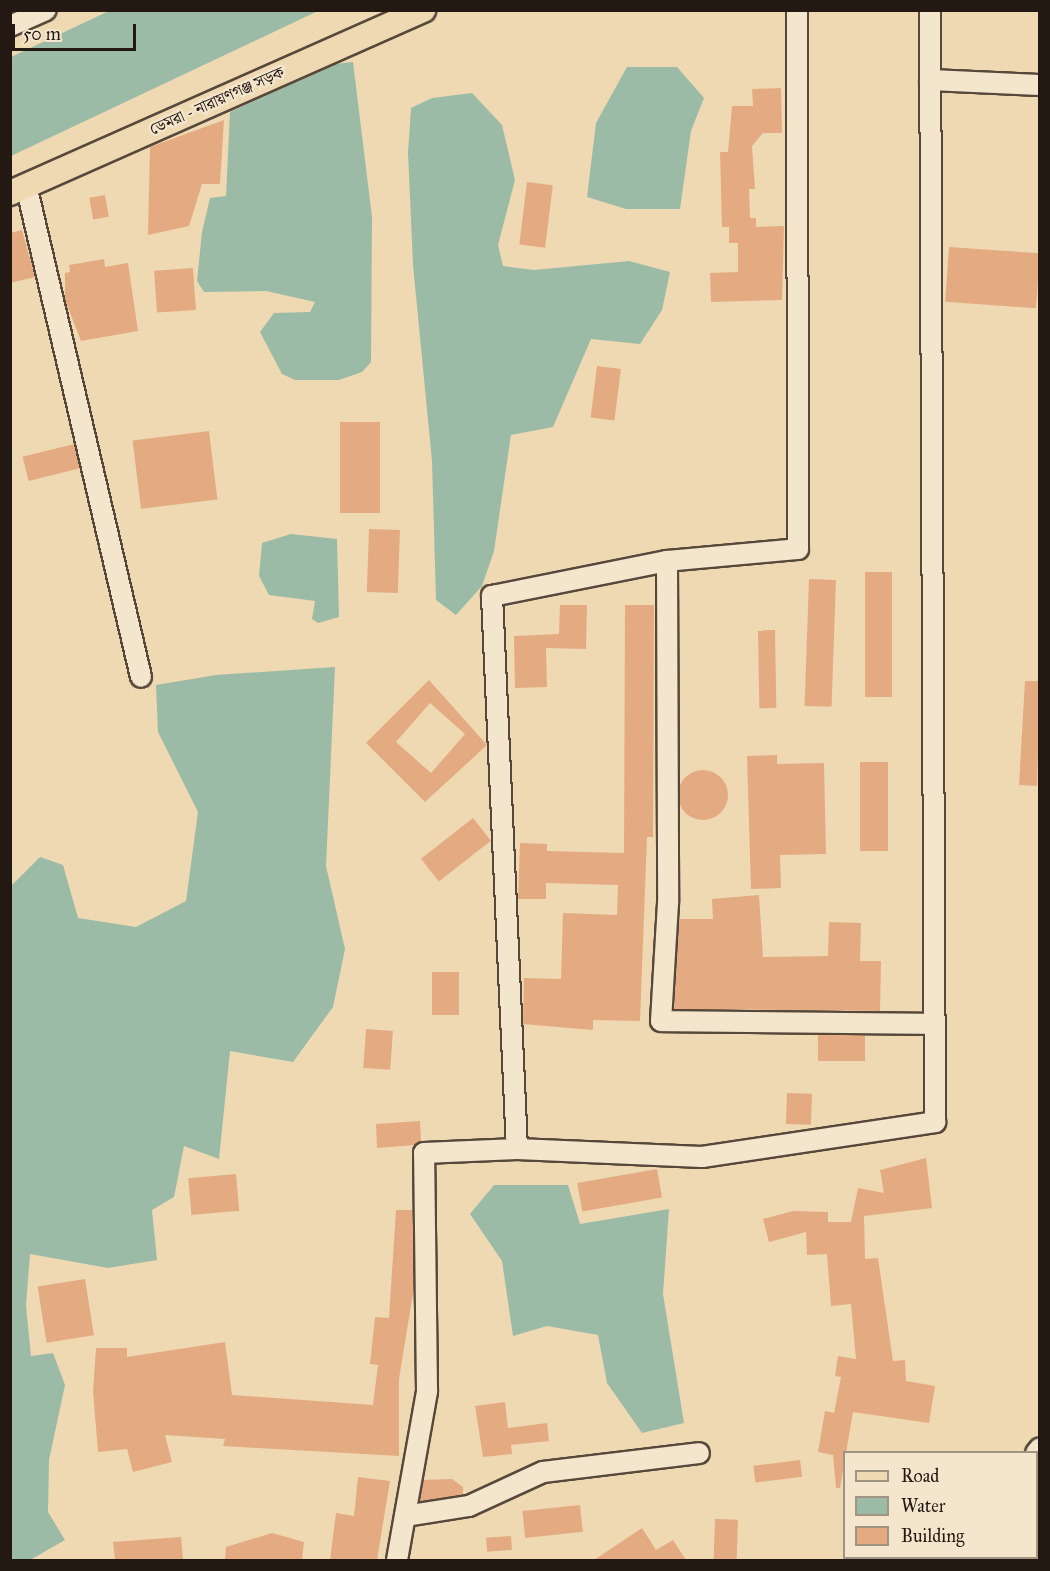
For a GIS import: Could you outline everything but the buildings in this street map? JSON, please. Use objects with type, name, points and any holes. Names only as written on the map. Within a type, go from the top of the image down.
[{"type":"main road","name":"ডেমরা - নারায়ণগঞ্জ সড়ক","points":[[18,189],[423,10]]},
{"type":"street","points":[[517,1149],[492,596],[667,561],[798,549],[797,10]]},
{"type":"street","points":[[397,1560],[426,1391],[424,1153],[517,1149],[702,1157],[935,1122],[930,10]]},
{"type":"street","points":[[10,26],[36,13]]},
{"type":"street","points":[[930,80],[1040,85]]},
{"type":"street","points":[[18,189],[141,677]]},
{"type":"street","points":[[667,561],[668,903],[661,1021],[934,1024]]},
{"type":"street","points":[[405,1516],[469,1506],[543,1472],[699,1453]]},
{"type":"water","points":[[109,11],[318,11],[11,156],[11,57]]},
{"type":"water","points":[[353,62],[372,217],[371,362],[362,372],[339,380],[295,380],[282,374],[260,332],[274,313],[310,312],[315,302],[266,291],[204,292],[197,281],[202,232],[210,198],[226,196],[230,112],[335,64]]},
{"type":"water","points":[[627,67],[677,67],[704,98],[691,131],[680,209],[626,209],[587,197],[596,123]]},
{"type":"water","points":[[472,93],[502,125],[515,180],[498,245],[503,266],[534,270],[629,261],[670,272],[662,310],[640,344],[591,339],[553,427],[511,435],[494,551],[482,586],[456,615],[436,600],[432,461],[413,265],[408,153],[411,108],[432,98]]},
{"type":"water","points":[[291,534],[337,539],[339,617],[318,623],[312,619],[315,601],[269,595],[259,576],[262,543]]},
{"type":"water","points":[[335,667],[326,866],[345,949],[333,1007],[293,1062],[230,1051],[219,1159],[184,1146],[174,1197],[152,1210],[157,1260],[108,1268],[30,1254],[26,1306],[31,1356],[53,1353],[65,1385],[49,1460],[48,1512],[65,1540],[30,1560],[11,1560],[11,886],[40,857],[63,865],[78,918],[136,927],[186,901],[198,812],[158,732],[156,685],[216,675]]},
{"type":"water","points":[[494,1185],[568,1185],[580,1224],[669,1209],[663,1294],[684,1423],[642,1433],[607,1383],[598,1335],[547,1326],[513,1336],[502,1261],[470,1214]]}]
